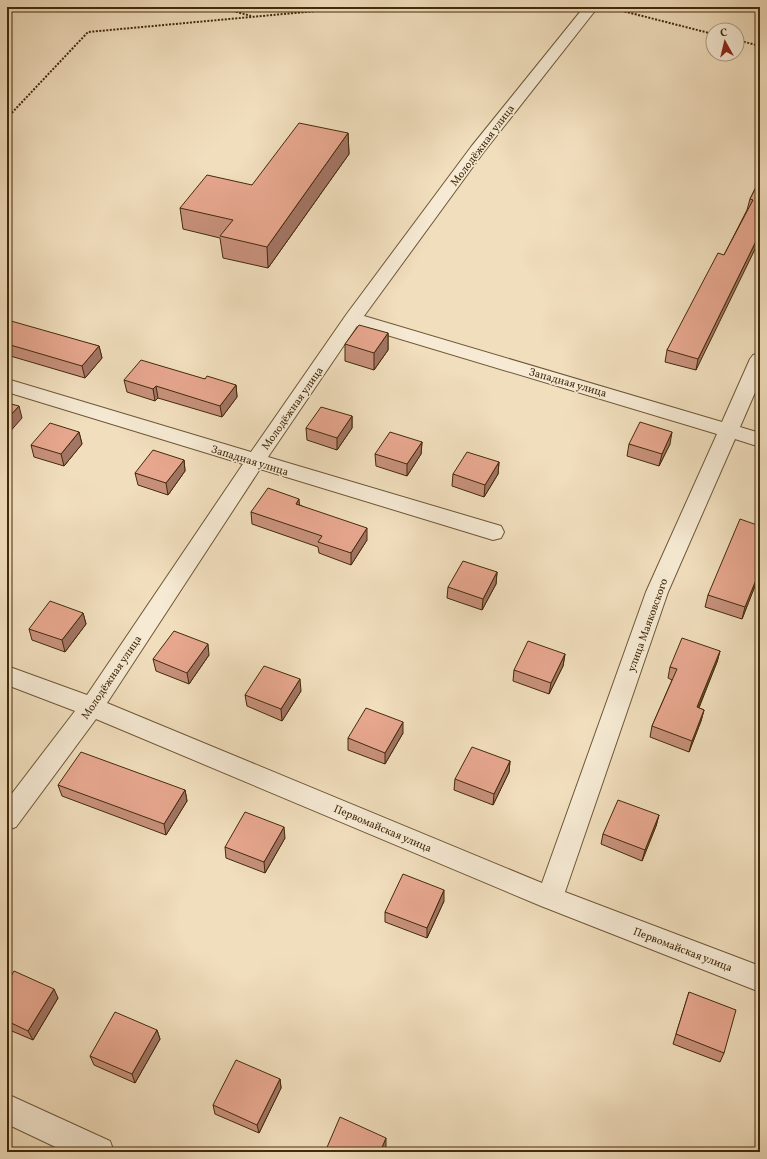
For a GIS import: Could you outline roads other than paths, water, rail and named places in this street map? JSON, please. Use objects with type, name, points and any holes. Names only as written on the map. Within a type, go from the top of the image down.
[{"type":"street","name":"Молодёжная улица","points":[[7,819],[92,707],[255,461],[353,319],[477,150],[591,7]]},
{"type":"street","name":"Западная улица","points":[[353,319],[728,429],[760,440]]},
{"type":"street","name":"улица Маяковского","points":[[550,898],[658,592],[728,429],[760,359]]},
{"type":"street","name":"Западная улица","points":[[7,385],[493,532]]},
{"type":"street","name":"Первомайская улица","points":[[7,674],[92,707],[550,898],[760,979]]},
{"type":"street","points":[[7,1109],[99,1152]]}]
